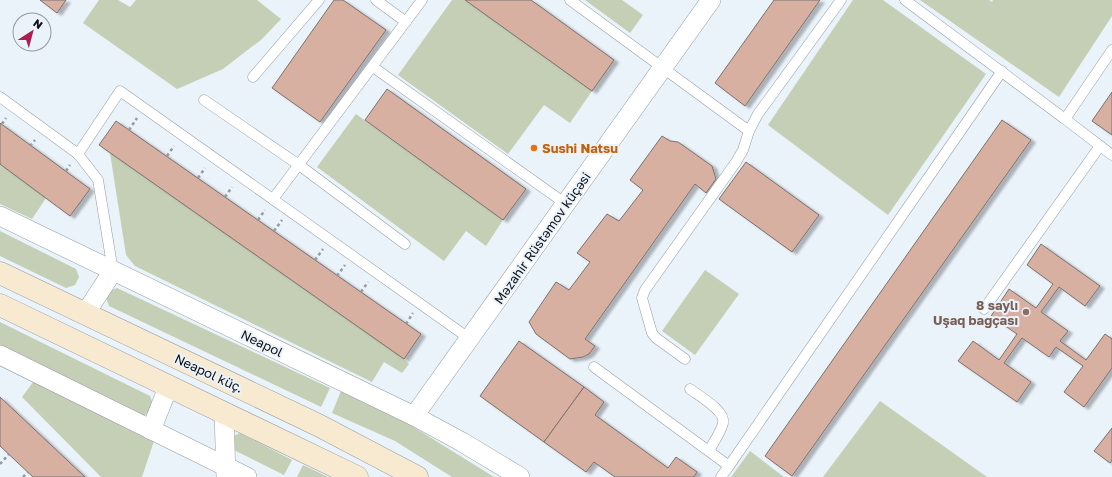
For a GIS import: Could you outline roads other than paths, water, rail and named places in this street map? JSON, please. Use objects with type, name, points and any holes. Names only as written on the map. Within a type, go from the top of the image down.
[{"type":"main road","name":"Neapol küç.","points":[[0,273],[318,425],[417,477]]},
{"type":"main road","points":[[0,305],[358,477]]},
{"type":"street","name":"Məzahir Rüstəmov küçəsi","points":[[414,416],[711,0]]},
{"type":"street","name":"Neapol","points":[[0,216],[414,416],[462,442],[520,477]]},
{"type":"street","points":[[85,314],[113,271]]},
{"type":"street","points":[[0,355],[151,430],[226,472],[247,477]]},
{"type":"street","points":[[151,430],[169,385]]},
{"type":"street","points":[[224,412],[226,472]]},
{"type":"lane","points":[[253,77],[319,0]]},
{"type":"lane","points":[[376,0],[406,22]]},
{"type":"lane","points":[[273,198],[422,0]]},
{"type":"lane","points":[[570,0],[749,131]]},
{"type":"lane","points":[[685,358],[656,338],[652,333],[642,298],[645,290],[736,162],[758,114],[841,0]]},
{"type":"lane","points":[[905,0],[1002,71],[1112,156]]},
{"type":"lane","points":[[1065,119],[1112,50]]},
{"type":"lane","points":[[373,67],[566,204]]},
{"type":"lane","points":[[721,477],[1002,71]]},
{"type":"lane","points":[[78,154],[120,91],[470,339]]},
{"type":"lane","points":[[0,97],[78,154],[98,180],[113,271]]},
{"type":"lane","points":[[204,100],[299,165],[405,244]]},
{"type":"lane","points":[[984,309],[1100,146]]},
{"type":"lane","points":[[594,367],[729,466]]},
{"type":"lane","points":[[690,389],[718,410],[723,416],[723,424],[709,452]]},
{"type":"place","name":"Sushi Natsu","points":[[534,148]]},
{"type":"place","name":"8 saylı Uşaq bağçası","points":[[1026,312]]}]
